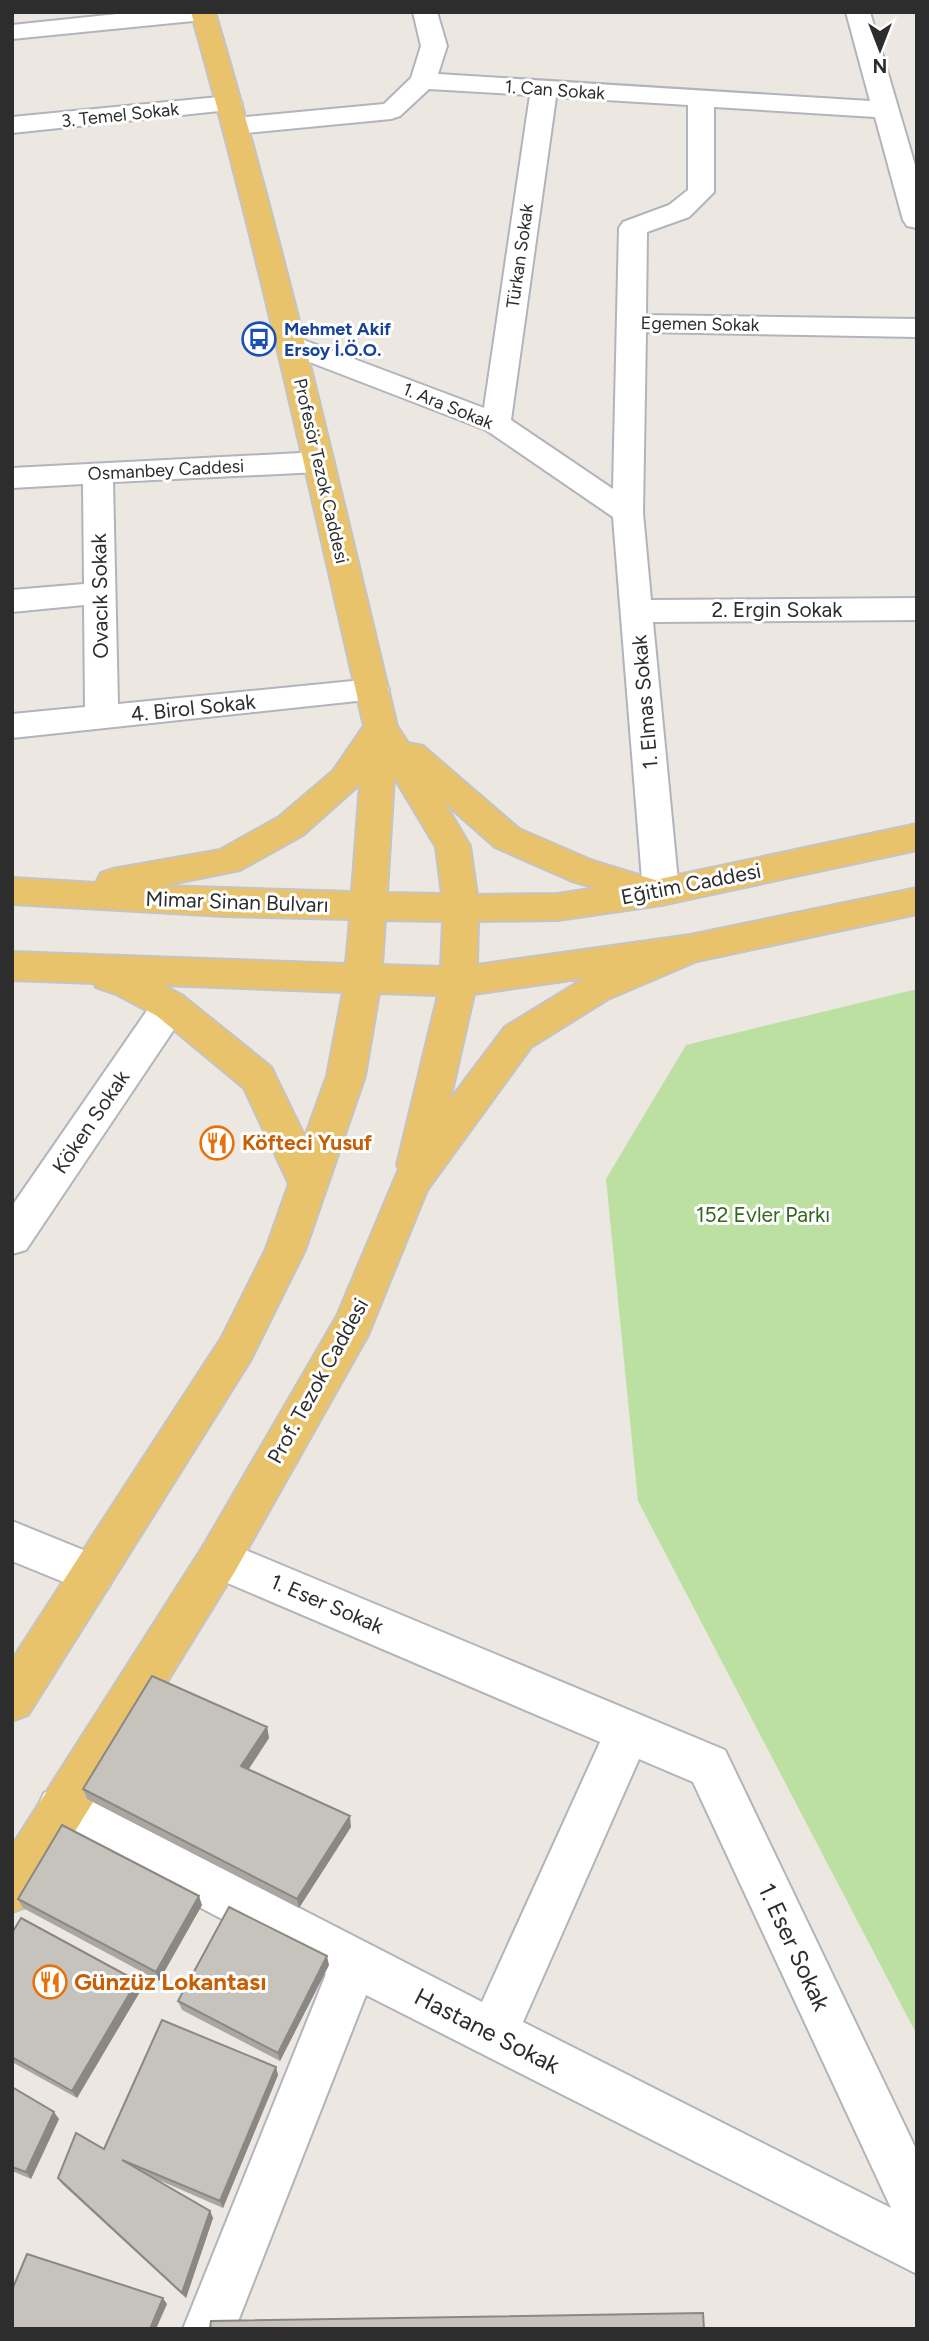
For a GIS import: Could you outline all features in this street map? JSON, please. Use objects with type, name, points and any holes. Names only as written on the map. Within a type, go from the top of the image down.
[{"type":"main road","name":"Profesör Tezok Caddesi","points":[[203,13],[291,345],[381,727]]},
{"type":"main road","points":[[381,727],[507,838],[584,872],[661,892]]},
{"type":"main road","points":[[49,894],[228,862],[291,826],[345,780],[381,727]]},
{"type":"main road","points":[[12,1700],[236,1349],[285,1250],[346,1076],[363,980],[381,727]]},
{"type":"main road","points":[[381,727],[453,846],[461,908],[459,982],[411,1182]]},
{"type":"main road","name":"Eğitim Caddesi","points":[[461,908],[558,907],[661,892],[917,836]]},
{"type":"main road","name":"Mimar Sinan Bulvarı","points":[[12,891],[225,903],[461,908]]},
{"type":"main road","points":[[12,966],[459,982],[690,949],[917,901]]},
{"type":"main road","name":"Prof. Tezok Caddesi","points":[[12,1889],[219,1559],[354,1323],[411,1182],[518,1037],[594,989],[690,949]]},
{"type":"main road","points":[[87,969],[129,984],[170,1006],[258,1078],[309,1185]]},
{"type":"street","points":[[232,115],[391,111],[423,81],[434,46],[425,12]]},
{"type":"street","points":[[858,12],[917,220]]},
{"type":"street","points":[[12,32],[203,13]]},
{"type":"street","name":"1. Can Sokak","points":[[423,81],[886,110]]},
{"type":"street","name":"Türkan Sokak","points":[[496,423],[544,89]]},
{"type":"street","points":[[632,323],[633,228],[679,211],[701,191],[701,99]]},
{"type":"street","name":"3. Temel Sokak","points":[[12,125],[232,115]]},
{"type":"street","name":"Egemen Sokak","points":[[628,513],[632,323],[917,328]]},
{"type":"street","name":"1. Ara Sokak","points":[[291,345],[496,423],[628,513]]},
{"type":"street","name":"Osmanbey Caddesi","points":[[12,478],[319,462]]},
{"type":"street","name":"Ovacık Sokak","points":[[98,474],[102,718]]},
{"type":"street","name":"1. Elmas Sokak","points":[[628,513],[661,892]]},
{"type":"street","points":[[12,601],[99,593]]},
{"type":"street","name":"2. Ergin Sokak","points":[[637,611],[917,609]]},
{"type":"street","name":"4. Birol Sokak","points":[[12,726],[373,690]]},
{"type":"street","name":"Köken Sokak","points":[[12,1238],[170,1006]]},
{"type":"street","points":[[12,1541],[93,1574]]},
{"type":"street","name":"1. Eser Sokak","points":[[219,1559],[709,1766],[917,2207]]},
{"type":"street","points":[[493,2034],[629,1730]]},
{"type":"street","name":"Hastane Sokak","points":[[60,1809],[354,1963],[917,2248]]},
{"type":"street","points":[[209,2329],[354,1963]]},
{"type":"green space","name":"152 Evler Parkı","points":[[917,989],[917,2035],[638,1501],[606,1179],[686,1045]]},
{"type":"building","points":[[152,1676],[267,1727],[241,1766],[350,1816],[297,1899],[83,1789]]},
{"type":"building","points":[[62,1825],[199,1896],[156,1972],[18,1899]]},
{"type":"building","points":[[229,1907],[327,1956],[278,2053],[178,2001]]},
{"type":"building","points":[[21,1918],[137,1981],[72,2091],[12,2057],[12,1933]]},
{"type":"building","points":[[162,2020],[276,2067],[220,2201],[122,2160],[210,2211],[182,2293],[58,2178],[76,2133],[104,2149]]},
{"type":"building","points":[[12,2087],[54,2112],[26,2172],[12,2167]]},
{"type":"building","points":[[27,2254],[163,2298],[150,2329],[12,2329],[12,2290]]},
{"type":"building","points":[[703,2313],[704,2329],[210,2329],[211,2321]]},
{"type":"place","name":"Mehmet Akif Ersoy İ.Ö.O.","points":[[259,339]]},
{"type":"place","name":"Köfteci Yusuf","points":[[217,1143]]},
{"type":"place","name":"Günzüz Lokantası","points":[[50,1982]]}]
